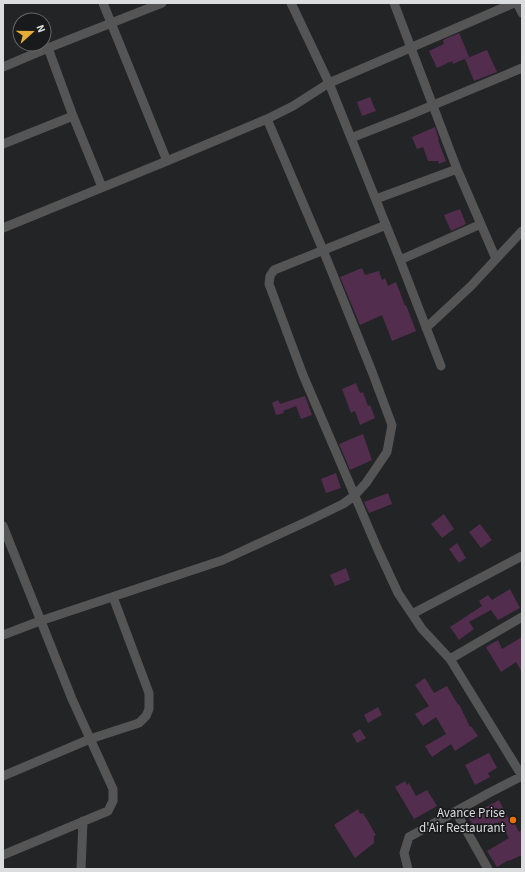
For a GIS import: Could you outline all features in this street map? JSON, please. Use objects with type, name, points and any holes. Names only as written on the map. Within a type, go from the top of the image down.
[{"type":"street","points":[[103,3],[166,161]]},
{"type":"street","points":[[52,46],[162,3]]},
{"type":"street","points":[[291,3],[328,83],[351,138],[441,366]]},
{"type":"street","points":[[394,3],[410,48],[434,105],[457,169],[496,259]]},
{"type":"street","points":[[3,228],[267,119],[293,106],[328,83],[514,3]]},
{"type":"street","points":[[517,3],[522,13]]},
{"type":"street","points":[[3,67],[39,52]]},
{"type":"street","points":[[49,52],[73,116],[102,187]]},
{"type":"street","points":[[351,138],[522,68]]},
{"type":"street","points":[[3,144],[73,116]]},
{"type":"street","points":[[3,635],[113,596],[223,560],[310,520],[343,504],[354,496],[366,483],[387,452],[392,425],[323,250],[267,119]]},
{"type":"street","points":[[376,199],[457,169]]},
{"type":"street","points":[[400,260],[481,224]]},
{"type":"street","points":[[386,225],[274,270],[270,276],[269,284],[303,375],[354,496],[398,593],[422,629],[450,659],[522,776],[409,837],[404,853],[408,869]]},
{"type":"street","points":[[426,328],[471,286],[522,231]]},
{"type":"street","points":[[3,526],[72,700],[113,789],[113,801],[108,811],[3,855]]},
{"type":"street","points":[[412,614],[522,556]]},
{"type":"street","points":[[3,776],[90,739],[139,723],[146,716],[149,709],[148,693],[113,596]]},
{"type":"street","points":[[450,659],[522,617]]},
{"type":"street","points":[[456,812],[488,869]]},
{"type":"street","points":[[81,869],[83,821]]},
{"type":"building","points":[[459,33],[469,57],[453,64],[452,61],[437,68],[429,51],[444,44],[443,40]]},
{"type":"building","points":[[487,50],[497,72],[474,81],[465,59]]},
{"type":"building","points":[[370,97],[376,111],[362,116],[357,102]]},
{"type":"building","points":[[435,127],[446,161],[439,164],[438,161],[428,161],[423,147],[417,149],[412,137]]},
{"type":"building","points":[[460,209],[466,224],[451,231],[444,215]]},
{"type":"building","points":[[362,268],[365,275],[379,271],[382,280],[385,278],[388,286],[396,282],[416,331],[392,341],[382,315],[360,325],[340,277]]},
{"type":"building","points":[[356,383],[360,393],[363,392],[368,406],[370,405],[375,418],[360,425],[355,411],[351,413],[342,389]]},
{"type":"building","points":[[305,396],[312,415],[301,419],[296,406],[283,411],[284,413],[276,415],[272,403],[278,400],[280,404]]},
{"type":"building","points":[[363,434],[372,460],[350,470],[339,444]]},
{"type":"building","points":[[336,473],[341,488],[326,493],[321,479]]},
{"type":"building","points":[[388,493],[392,504],[369,513],[364,502]]},
{"type":"building","points":[[444,514],[454,529],[442,538],[431,524]]},
{"type":"building","points":[[480,524],[492,540],[481,548],[469,532]]},
{"type":"building","points":[[457,543],[466,558],[459,563],[449,549]]},
{"type":"building","points":[[346,568],[350,580],[335,586],[330,575]]},
{"type":"building","points":[[510,589],[520,608],[498,620],[491,610],[469,622],[474,629],[459,640],[450,627],[482,606],[479,601],[488,595],[492,600]]},
{"type":"building","points":[[522,637],[522,672],[516,662],[501,672],[486,647],[498,640],[502,649]]},
{"type":"building","points":[[425,678],[434,693],[447,686],[458,705],[459,704],[470,727],[471,726],[478,736],[455,751],[451,744],[432,757],[425,746],[446,734],[436,717],[423,726],[415,714],[429,706],[415,685]]},
{"type":"building","points":[[378,707],[382,715],[368,723],[364,715]]},
{"type":"building","points":[[360,729],[366,738],[357,743],[352,734]]},
{"type":"building","points":[[489,753],[497,768],[488,773],[490,777],[475,785],[465,765]]},
{"type":"building","points":[[405,781],[407,785],[409,783],[416,796],[427,790],[437,806],[414,819],[395,787]]},
{"type":"building","points":[[499,800],[508,818],[511,816],[519,832],[522,830],[522,855],[497,867],[487,851],[509,838],[499,822],[479,834],[468,817]]},
{"type":"building","points":[[358,809],[360,814],[363,813],[376,835],[374,836],[374,843],[355,858],[334,825]]},
{"type":"place","name":"Avance Prise d'Air Restaurant","points":[[513,820]]}]
